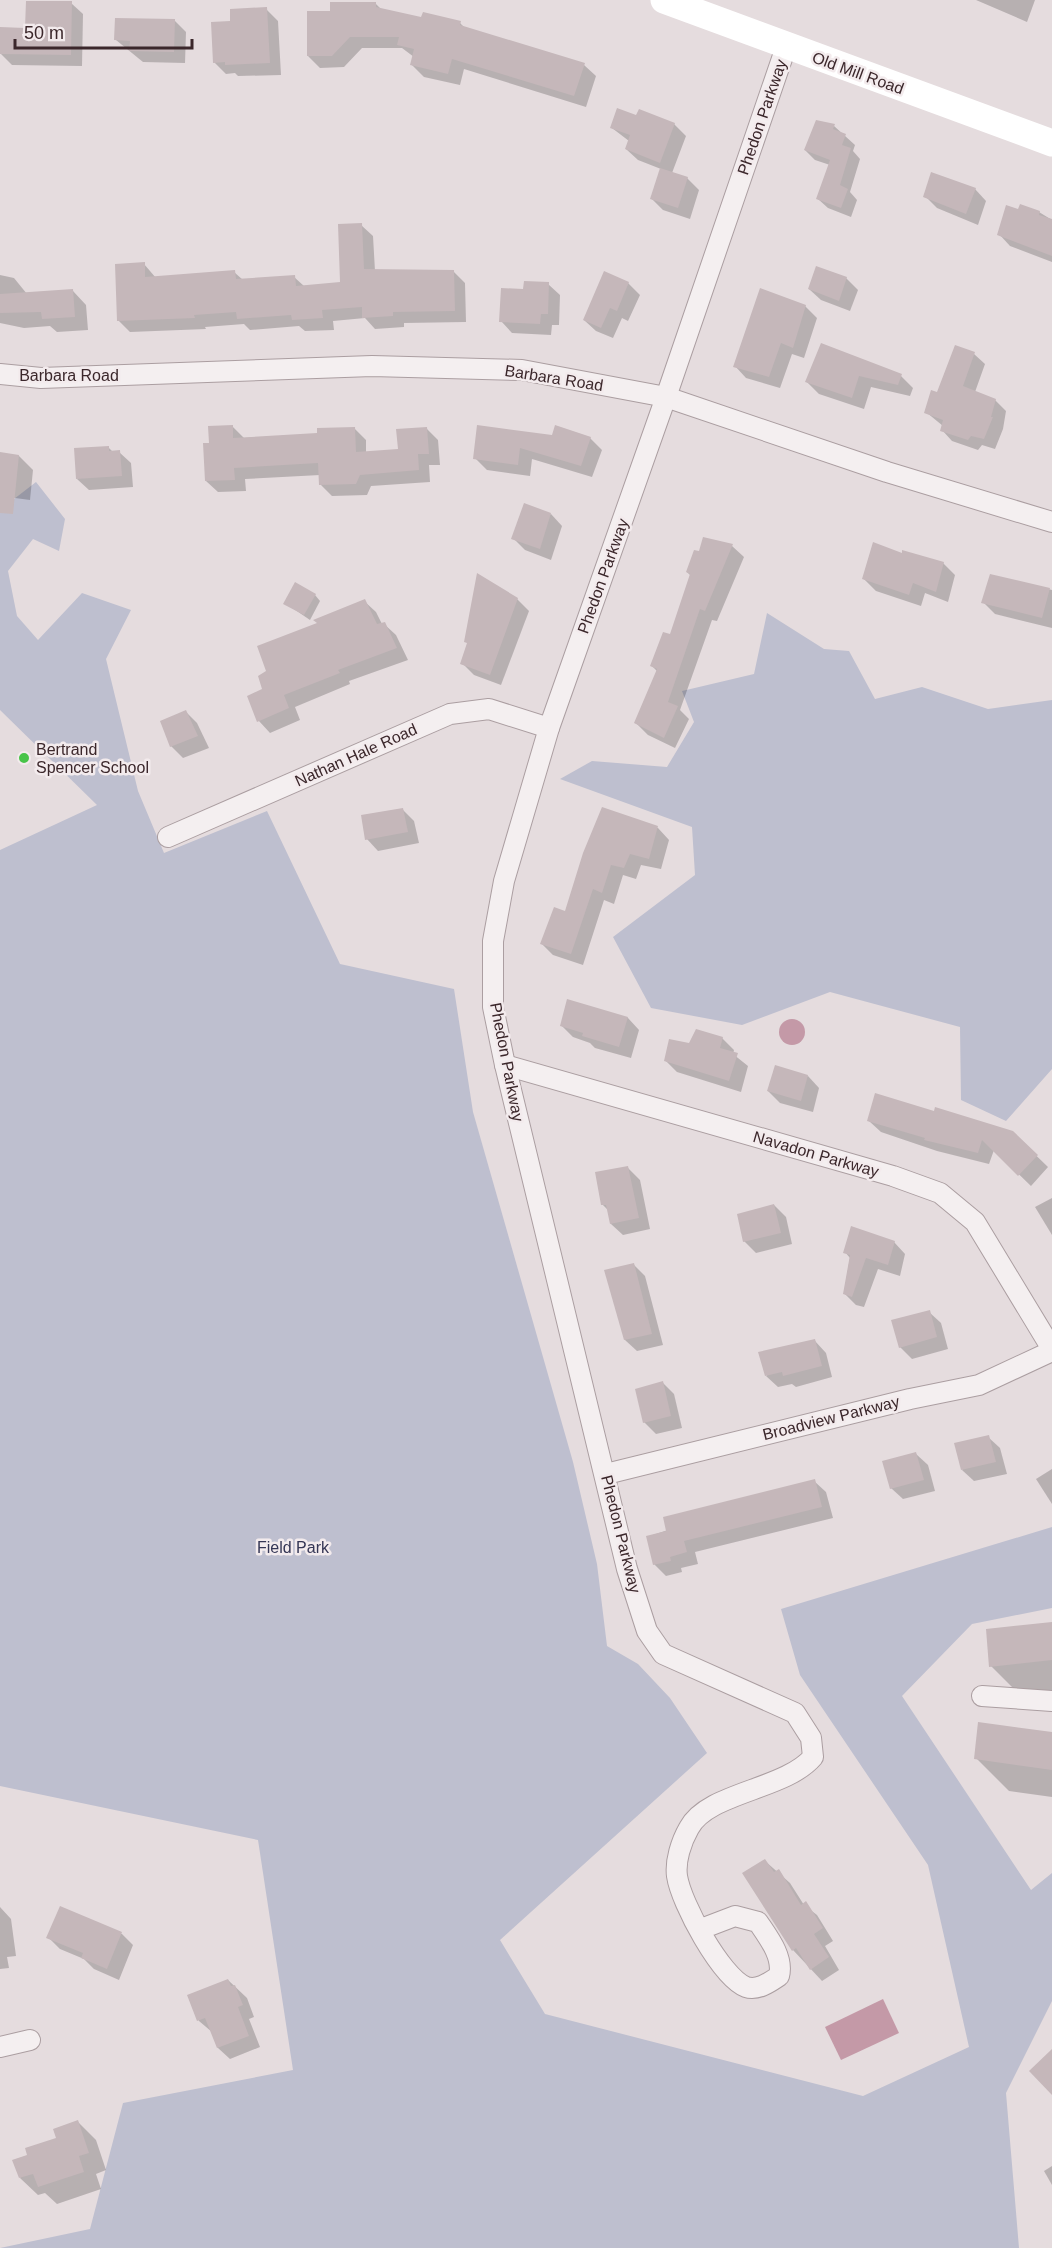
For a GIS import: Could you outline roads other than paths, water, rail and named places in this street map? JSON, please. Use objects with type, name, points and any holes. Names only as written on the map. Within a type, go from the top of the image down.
[{"type":"street","name":"Old Mill Road","points":[[664,0],[786,47],[1052,143]]},
{"type":"street","name":"Phedon Parkway","points":[[701,1929],[686,1904],[677,1876],[679,1851],[690,1825],[713,1806],[802,1770],[813,1757],[811,1738],[795,1713],[663,1654],[643,1621],[627,1569],[606,1474],[505,1065],[494,1007],[493,941],[504,881],[549,728],[786,47]]},
{"type":"street","name":"Barbara Road","points":[[0,374],[41,378],[372,366],[522,370],[666,397],[887,472],[1052,522]]},
{"type":"street","name":"Nathan Hale Road","points":[[168,837],[450,714],[489,709],[549,728]]},
{"type":"street","name":"Navadon Parkway","points":[[505,1065],[893,1176],[940,1193],[975,1222],[1052,1350]]},
{"type":"street","name":"Broadview Parkway","points":[[606,1474],[910,1399],[979,1385],[1052,1350]]},
{"type":"street","points":[[982,1696],[1052,1701]]},
{"type":"street","points":[[0,2048],[30,2040]]},
{"type":"place","name":"Bertrand Spencer School","points":[[24,758]]},
{"type":"park label","name":"Field Park","points":[[293,1547]]}]
